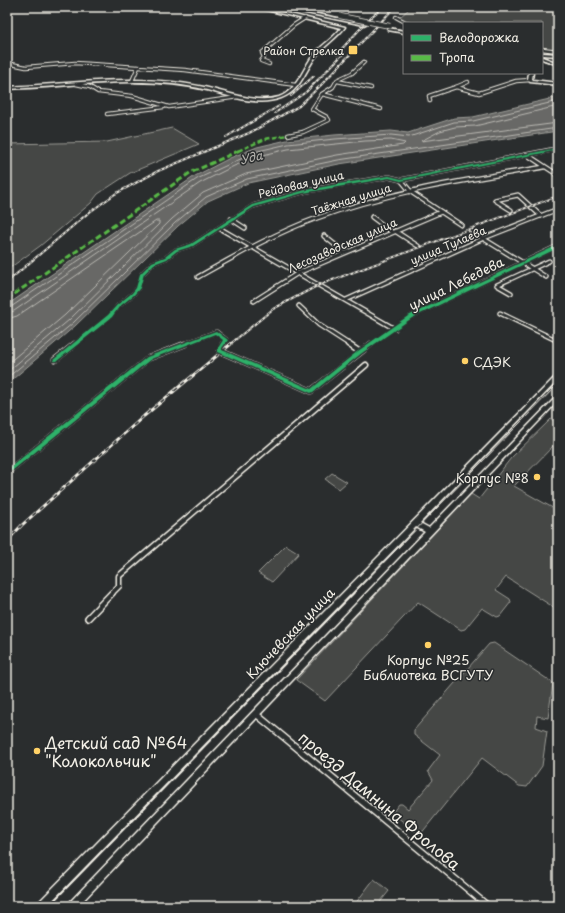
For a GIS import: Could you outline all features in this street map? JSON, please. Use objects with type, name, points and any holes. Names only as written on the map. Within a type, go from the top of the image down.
[{"type":"main road","points":[[7,88],[151,81],[198,87],[239,97],[268,100],[278,98],[284,96],[296,85],[305,75],[314,56],[324,44],[343,29],[341,26],[256,7]]},
{"type":"main road","points":[[279,7],[339,17]]},
{"type":"main road","points":[[292,7],[403,30]]},
{"type":"main road","points":[[543,56],[558,55]]},
{"type":"main road","points":[[543,56],[558,64]]},
{"type":"main road","points":[[543,57],[558,68]]},
{"type":"main road","points":[[531,74],[531,80],[536,82],[558,84]]},
{"type":"main road","name":"Ключевская улица","points":[[41,906],[558,377]]},
{"type":"main road","points":[[72,906],[558,398]]},
{"type":"main road","points":[[415,523],[430,532]]},
{"type":"street","points":[[396,17],[405,22]]},
{"type":"street","points":[[269,64],[261,61],[264,57],[262,52],[294,24],[305,18]]},
{"type":"street","points":[[543,56],[558,51]]},
{"type":"street","points":[[288,135],[303,132],[329,120],[327,117],[312,109],[322,94],[333,87],[337,80],[352,73],[364,62]]},
{"type":"street","points":[[7,63],[26,67],[75,63],[185,70],[296,85]]},
{"type":"street","points":[[132,81],[138,67]]},
{"type":"street","points":[[337,80],[371,88]]},
{"type":"street","points":[[456,87],[479,93],[516,81],[531,80]]},
{"type":"street","points":[[430,102],[429,96],[468,82]]},
{"type":"street","points":[[76,84],[98,92],[132,96],[169,107]]},
{"type":"street","points":[[322,94],[381,109]]},
{"type":"street","points":[[107,114],[239,97]]},
{"type":"street","name":"Рейдовая улица","points":[[55,360],[110,316],[118,306],[133,294],[138,288],[142,274],[154,263],[166,258],[176,250],[192,245],[253,206],[302,192],[389,177],[400,180],[529,156],[558,149]]},
{"type":"street","points":[[529,156],[558,175]]},
{"type":"street","name":"Таёжная улица","points":[[198,277],[287,230],[322,216],[411,192],[544,167]]},
{"type":"street","points":[[400,180],[411,192],[461,225]]},
{"type":"street","points":[[510,210],[497,202],[496,199],[518,195],[529,204],[529,207],[541,216]]},
{"type":"street","name":"улица Тулаева","points":[[346,300],[484,238],[558,209]]},
{"type":"street","name":"Лесозаводская улица","points":[[254,301],[298,273],[344,252],[441,212]]},
{"type":"street","points":[[372,217],[393,232],[418,246]]},
{"type":"street","points":[[231,219],[245,228]]},
{"type":"street","points":[[218,228],[395,329]]},
{"type":"street","points":[[471,231],[546,277]]},
{"type":"street","points":[[324,236],[344,252]]},
{"type":"street","name":"улица Лебедева","points":[[11,469],[149,358],[216,332],[226,340],[220,348],[220,351],[311,391],[360,352],[410,318],[558,246]]},
{"type":"street","points":[[511,293],[497,286],[549,261]]},
{"type":"street","points":[[299,306],[319,325],[360,352]]},
{"type":"street","points":[[500,314],[558,341]]},
{"type":"street","points":[[88,618],[119,586],[119,576],[366,364]]},
{"type":"street","name":"проезд Дамнина Фролова","points":[[256,714],[488,906]]},
{"type":"shaded area","points":[[411,7],[558,7],[558,50],[543,49],[543,22],[409,22],[399,18]]},
{"type":"shaded area","points":[[172,128],[199,144],[130,173],[98,194],[91,203],[40,246],[7,270],[7,144],[107,142]]},
{"type":"shaded area","points":[[551,419],[558,423],[558,441],[514,486],[558,511],[558,610],[506,577],[496,590],[510,599],[511,602],[500,616],[497,617],[482,608],[465,629],[461,630],[418,602],[325,701],[296,680],[471,494],[479,499],[511,458]]},
{"type":"shaded area","points":[[332,473],[347,482],[339,489],[325,479]]},
{"type":"shaded area","points":[[286,545],[299,553],[272,582],[258,573]]},
{"type":"shaded area","points":[[494,643],[553,683],[548,718],[537,716],[536,727],[547,731],[542,766],[527,787],[519,786],[482,758],[420,835],[392,813],[399,804],[402,804],[408,809],[433,780],[428,771],[440,755],[414,735],[414,730],[489,644]]},
{"type":"shaded area","points":[[374,879],[389,891],[377,906],[357,906],[355,904]]},
{"type":"water","name":"Уда","points":[[558,97],[558,131],[339,164],[248,183],[208,201],[178,226],[75,326],[7,384],[7,305],[195,176],[230,158],[257,147],[287,140],[391,131],[408,133],[454,118],[473,117]]},
{"type":"tram line","points":[[284,7],[403,30]]},
{"type":"tram line","points":[[543,60],[558,65]]},
{"type":"tram line","points":[[353,594],[558,384]]},
{"type":"tram line","points":[[49,906],[354,593]]},
{"type":"railway","points":[[7,282],[87,214],[115,194],[158,171],[249,133],[299,106],[395,7]]},
{"type":"railway","points":[[337,54],[372,16],[383,8]]},
{"type":"railway","points":[[275,113],[306,92],[344,53]]},
{"type":"railway","points":[[291,96],[314,76]]},
{"type":"railway","points":[[226,137],[279,106]]},
{"type":"railway","points":[[229,345],[273,309],[319,285],[558,196]]},
{"type":"railway","points":[[7,541],[22,525],[144,416],[231,344]]},
{"type":"marked path","points":[[7,299],[190,173],[265,139],[288,135]]},
{"type":"cycle path","points":[[55,360],[110,316],[118,306],[133,294],[138,288],[142,274],[153,263],[166,258],[176,250],[192,245],[253,206],[302,192],[339,185],[389,177],[401,180],[558,149]]},
{"type":"cycle path","points":[[11,469],[149,358],[216,332],[226,340],[220,348],[220,351],[311,391],[360,352],[410,317],[558,246]]},
{"type":"place","name":"Район Стрелка","points":[[353,50]]},
{"type":"place","name":"СДЭК","points":[[465,361]]},
{"type":"place","name":"Корпус №8","points":[[537,477]]},
{"type":"place","name":"Корпус №25 Библиотека ВСГУТУ","points":[[428,645]]},
{"type":"place","name":"Детский сад №64 \"Колокольчик\"","points":[[37,751]]}]
